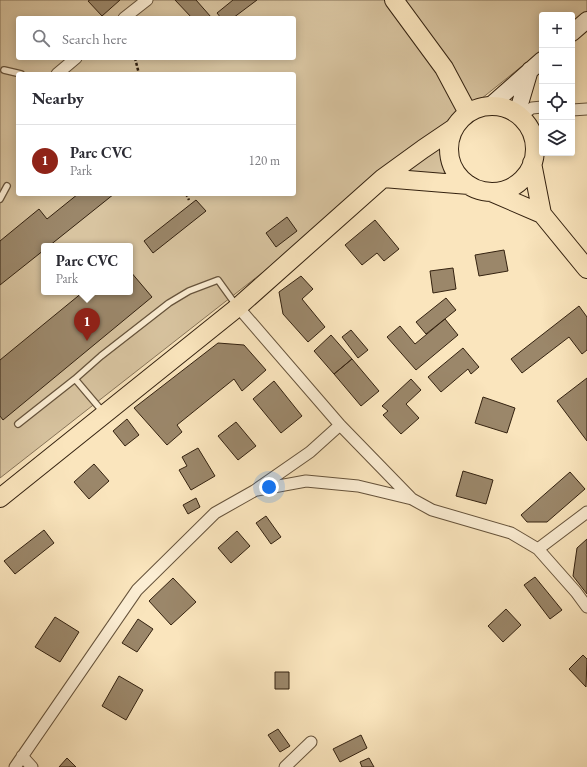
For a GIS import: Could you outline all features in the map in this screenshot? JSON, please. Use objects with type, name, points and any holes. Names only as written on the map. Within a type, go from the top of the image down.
[{"type":"main road","points":[[394,0],[444,68],[468,113]]},
{"type":"main road","points":[[575,31],[587,20]]},
{"type":"main road","points":[[490,106],[539,62]]},
{"type":"main road","points":[[518,115],[530,70]]},
{"type":"main road","points":[[542,214],[534,142],[531,131],[525,121],[504,107],[490,106],[478,108],[468,113],[454,128],[449,144],[450,160],[457,174],[469,185],[479,190],[490,192],[542,214],[587,269]]},
{"type":"main road","points":[[0,498],[238,307],[383,178],[422,149],[454,128]]},
{"type":"main road","points":[[490,192],[511,187],[520,181],[527,173],[536,154]]},
{"type":"main road","points":[[383,178],[469,185]]},
{"type":"street","points":[[127,16],[147,0]]},
{"type":"street","points":[[59,72],[74,60]]},
{"type":"street","points":[[518,115],[532,108],[539,107]]},
{"type":"street","points":[[575,110],[587,109]]},
{"type":"street","points":[[238,307],[340,425],[412,499]]},
{"type":"street","points":[[15,767],[137,590],[215,513],[254,490],[310,452],[340,425]]},
{"type":"street","points":[[254,490],[306,481],[358,486],[412,499],[432,510],[511,533],[538,549],[576,592],[587,607]]},
{"type":"street","points":[[538,549],[587,512]]},
{"type":"street","points":[[285,767],[311,742]]},
{"type":"street","points":[[22,756],[32,767]]},
{"type":"lane","points":[[4,70],[16,73]]},
{"type":"lane","points":[[0,199],[7,186]]},
{"type":"lane","points":[[18,424],[169,303],[189,291],[218,280],[238,307]]},
{"type":"lane","points":[[75,379],[104,414]]},
{"type":"path","points":[[136,60],[138,72]]},
{"type":"path","points":[[187,196],[189,200]]},
{"type":"shaded area","points":[[0,0],[587,0],[587,13],[575,23],[575,12],[539,12],[539,52],[350,204],[0,478]]},
{"type":"shaded area","points":[[440,149],[445,176],[403,172],[427,152]]},
{"type":"building","points":[[120,0],[102,16],[88,1]]},
{"type":"building","points":[[175,0],[196,0],[210,16],[190,16]]},
{"type":"building","points":[[233,0],[257,0],[236,16],[219,16],[217,13]]},
{"type":"building","points":[[76,196],[112,196],[53,243],[41,243],[41,252],[0,285],[0,241],[39,209],[47,219]]},
{"type":"building","points":[[196,200],[206,211],[153,253],[144,241]]},
{"type":"building","points":[[287,217],[297,231],[276,247],[266,233]]},
{"type":"building","points":[[375,220],[399,249],[384,261],[377,253],[362,265],[345,245]]},
{"type":"building","points":[[504,250],[508,271],[479,276],[475,255]]},
{"type":"building","points":[[453,268],[456,289],[433,293],[430,271]]},
{"type":"building","points":[[133,275],[152,297],[3,420],[0,416],[0,360],[79,295],[133,295]]},
{"type":"building","points":[[301,276],[313,289],[302,299],[325,327],[308,342],[283,314],[279,292]]},
{"type":"building","points":[[446,298],[456,310],[426,334],[416,322]]},
{"type":"building","points":[[579,306],[587,317],[587,350],[582,354],[569,337],[522,373],[511,359]]},
{"type":"building","points":[[445,319],[458,335],[416,370],[387,337],[400,326],[415,344]]},
{"type":"building","points":[[351,330],[368,350],[358,358],[342,337]]},
{"type":"building","points":[[331,335],[352,359],[334,374],[314,351]]},
{"type":"building","points":[[218,343],[244,345],[266,370],[242,391],[234,379],[177,425],[182,432],[167,445],[134,408]]},
{"type":"building","points":[[463,348],[479,367],[471,374],[468,369],[441,392],[428,377]]},
{"type":"building","points":[[352,359],[379,391],[361,406],[334,374]]},
{"type":"building","points":[[587,378],[587,441],[557,401]]},
{"type":"building","points":[[411,379],[421,390],[406,404],[419,418],[401,434],[383,415],[388,411],[382,406]]},
{"type":"building","points":[[274,381],[302,416],[281,433],[253,399]]},
{"type":"building","points":[[483,397],[515,408],[507,433],[475,423]]},
{"type":"building","points":[[127,419],[139,435],[125,446],[113,431]]},
{"type":"building","points":[[236,422],[256,446],[238,460],[218,436]]},
{"type":"building","points":[[198,448],[215,476],[191,490],[179,470],[187,466],[182,457]]},
{"type":"building","points":[[94,464],[109,481],[89,499],[74,482]]},
{"type":"building","points":[[463,471],[493,480],[486,504],[456,496]]},
{"type":"building","points":[[570,472],[585,489],[547,522],[527,522],[521,515]]},
{"type":"building","points":[[196,498],[200,507],[188,514],[183,505]]},
{"type":"building","points":[[266,516],[281,537],[271,544],[256,523]]},
{"type":"building","points":[[44,530],[54,543],[15,574],[4,561]]},
{"type":"building","points":[[237,531],[250,546],[231,563],[218,548]]},
{"type":"building","points":[[587,539],[587,594],[573,576],[577,548]]},
{"type":"building","points":[[535,577],[562,610],[550,619],[524,585]]},
{"type":"building","points":[[173,578],[196,602],[171,625],[149,601]]},
{"type":"building","points":[[506,609],[521,625],[503,642],[488,626]]},
{"type":"building","points":[[55,617],[79,632],[60,662],[35,647]]},
{"type":"building","points":[[138,619],[153,629],[137,652],[122,643]]},
{"type":"building","points":[[583,655],[587,659],[586,687],[569,669]]},
{"type":"building","points":[[275,672],[289,672],[289,689],[275,689]]},
{"type":"building","points":[[119,676],[143,690],[126,720],[102,706]]},
{"type":"building","points":[[278,729],[290,746],[280,752],[268,735]]},
{"type":"building","points":[[361,735],[367,748],[340,762],[333,749]]},
{"type":"building","points":[[67,758],[76,767],[59,767]]},
{"type":"building","points":[[369,758],[374,767],[362,767],[360,762]]},
{"type":"place","name":"Parc CVC","points":[[87,341]]}]
